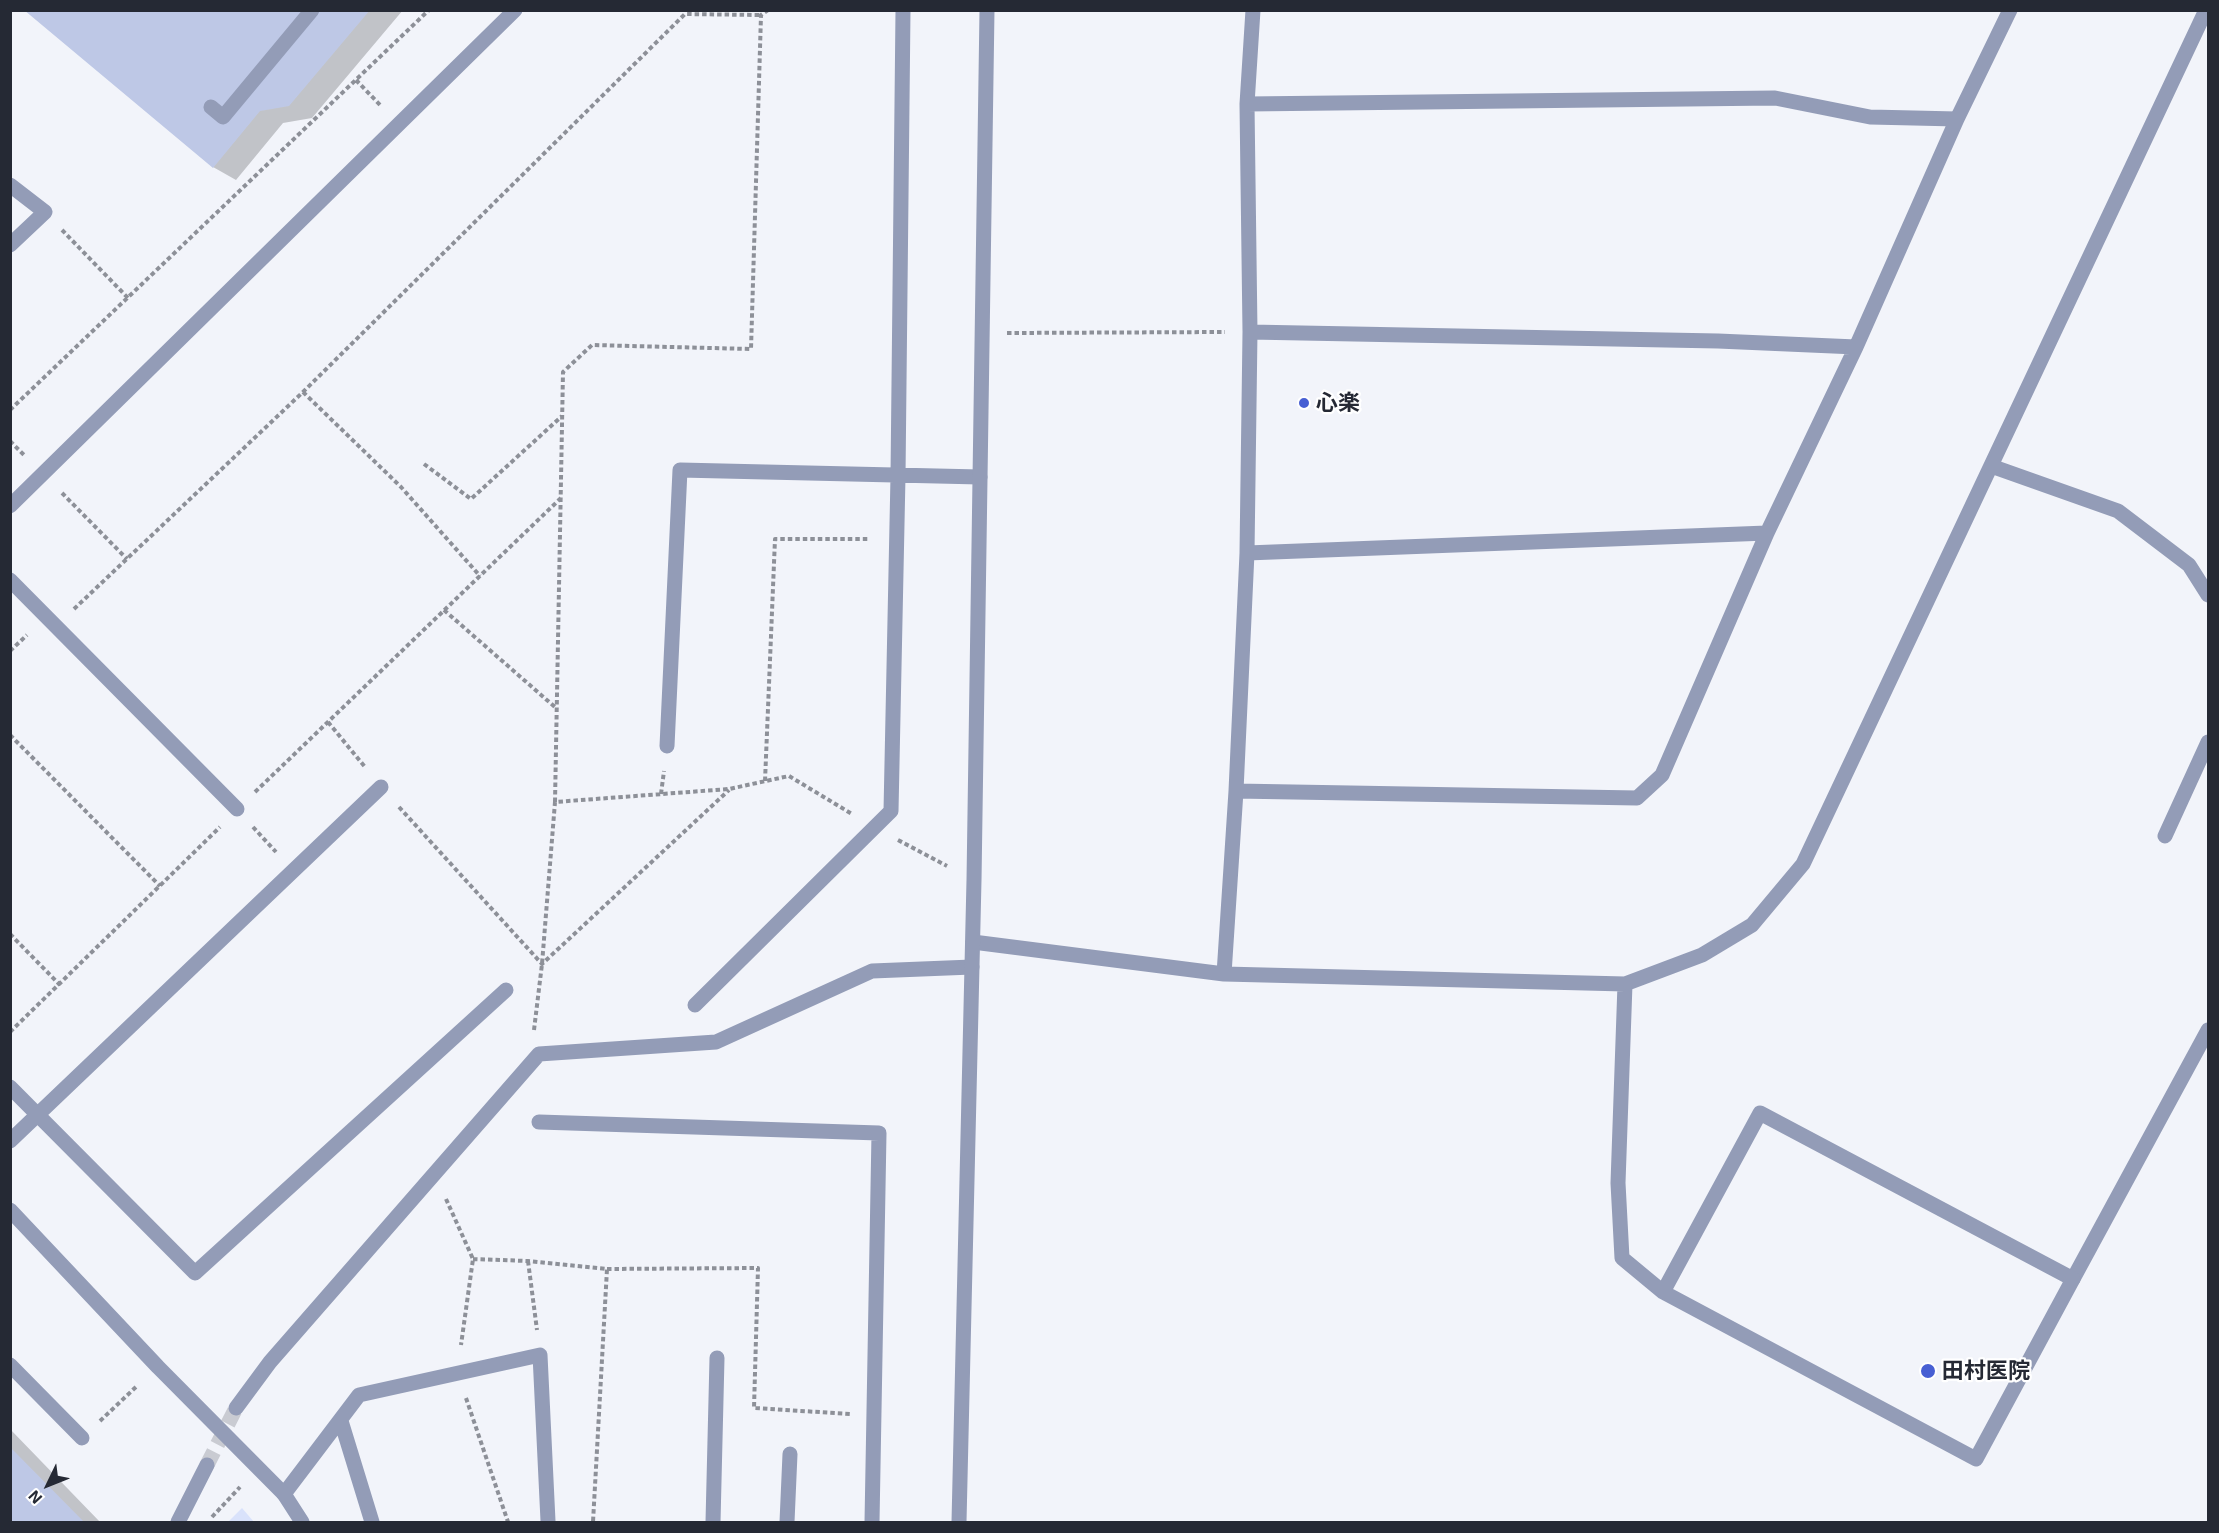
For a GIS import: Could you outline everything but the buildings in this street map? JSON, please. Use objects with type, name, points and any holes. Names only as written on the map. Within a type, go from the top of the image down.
[{"type":"street","points":[[211,107],[223,117],[312,10]]},
{"type":"street","points":[[10,506],[515,10]]},
{"type":"street","points":[[695,1005],[891,811],[898,476],[903,10]]},
{"type":"street","points":[[959,1522],[973,942],[987,10]]},
{"type":"street","points":[[1224,974],[1236,791],[1247,553],[1250,332],[1247,104],[1253,10]]},
{"type":"street","points":[[1236,791],[1637,798],[1662,775],[1767,533],[1856,347],[1957,120],[2010,10]]},
{"type":"street","points":[[973,942],[1224,974],[1625,984],[1702,955],[1752,926],[1803,864],[2206,10]]},
{"type":"street","points":[[1247,104],[1775,98],[1870,117],[1957,120]]},
{"type":"street","points":[[10,184],[45,212],[10,245]]},
{"type":"street","points":[[1250,332],[1695,341],[1856,347]]},
{"type":"street","points":[[1990,466],[2118,511],[2189,565],[2208,595]]},
{"type":"street","points":[[667,746],[680,470],[980,477]]},
{"type":"street","points":[[1247,553],[1767,533]]},
{"type":"street","points":[[10,580],[237,810]]},
{"type":"street","points":[[2165,836],[2208,742]]},
{"type":"street","points":[[10,1141],[381,787]]},
{"type":"street","points":[[236,1408],[270,1362],[539,1054],[716,1042],[872,971],[972,967]]},
{"type":"street","points":[[1625,984],[1618,1183],[1622,1258],[1663,1292],[1976,1459],[2208,1030]]},
{"type":"street","points":[[10,1087],[195,1273],[506,990]]},
{"type":"street","points":[[1663,1292],[1760,1113],[2073,1280]]},
{"type":"street","points":[[539,1122],[879,1132],[872,1522]]},
{"type":"street","points":[[10,1210],[158,1366],[259,1467],[284,1494],[302,1522]]},
{"type":"street","points":[[284,1494],[359,1395],[540,1355],[548,1521]]},
{"type":"street","points":[[713,1522],[717,1358]]},
{"type":"street","points":[[10,1365],[82,1438]]},
{"type":"street","points":[[341,1421],[372,1522]]},
{"type":"street","points":[[787,1522],[790,1454]]},
{"type":"street","points":[[178,1522],[207,1465]]},
{"type":"path","points":[[10,410],[429,10]]},
{"type":"path","points":[[56,626],[303,392],[684,12],[760,15],[768,10]]},
{"type":"path","points":[[529,1066],[542,964],[555,802],[563,372],[592,345],[751,349],[760,15]]},
{"type":"path","points":[[356,80],[399,125]]},
{"type":"path","points":[[45,212],[128,298]]},
{"type":"path","points":[[982,333],[1250,332]]},
{"type":"path","points":[[303,392],[401,487],[480,576]]},
{"type":"path","points":[[424,464],[471,499],[562,415]]},
{"type":"path","points":[[43,474],[127,559]]},
{"type":"path","points":[[10,1032],[327,722],[561,498]]},
{"type":"path","points":[[765,782],[775,539],[897,538]]},
{"type":"path","points":[[444,610],[557,709]]},
{"type":"path","points":[[327,722],[381,787],[542,964]]},
{"type":"path","points":[[10,735],[160,886]]},
{"type":"path","points":[[555,802],[729,789],[789,776],[874,828],[974,880]]},
{"type":"path","points":[[542,964],[729,789]]},
{"type":"path","points":[[237,810],[293,870]]},
{"type":"path","points":[[10,934],[60,985]]},
{"type":"path","points":[[473,1259],[528,1261],[607,1269],[758,1268],[754,1408],[874,1416]]},
{"type":"path","points":[[528,1261],[540,1355]]},
{"type":"path","points":[[593,1522],[607,1269]]},
{"type":"path","points":[[82,1438],[158,1366]]},
{"type":"path","points":[[207,1522],[259,1467]]},
{"type":"shaded area","points":[[242,1508],[254,1522],[228,1522]]},
{"type":"tunnel","points":[[207,1465],[236,1408]]},
{"type":"place","name":"心楽","points":[[1304,403]]},
{"type":"place","name":"田村医院","points":[[1928,1371]]}]
